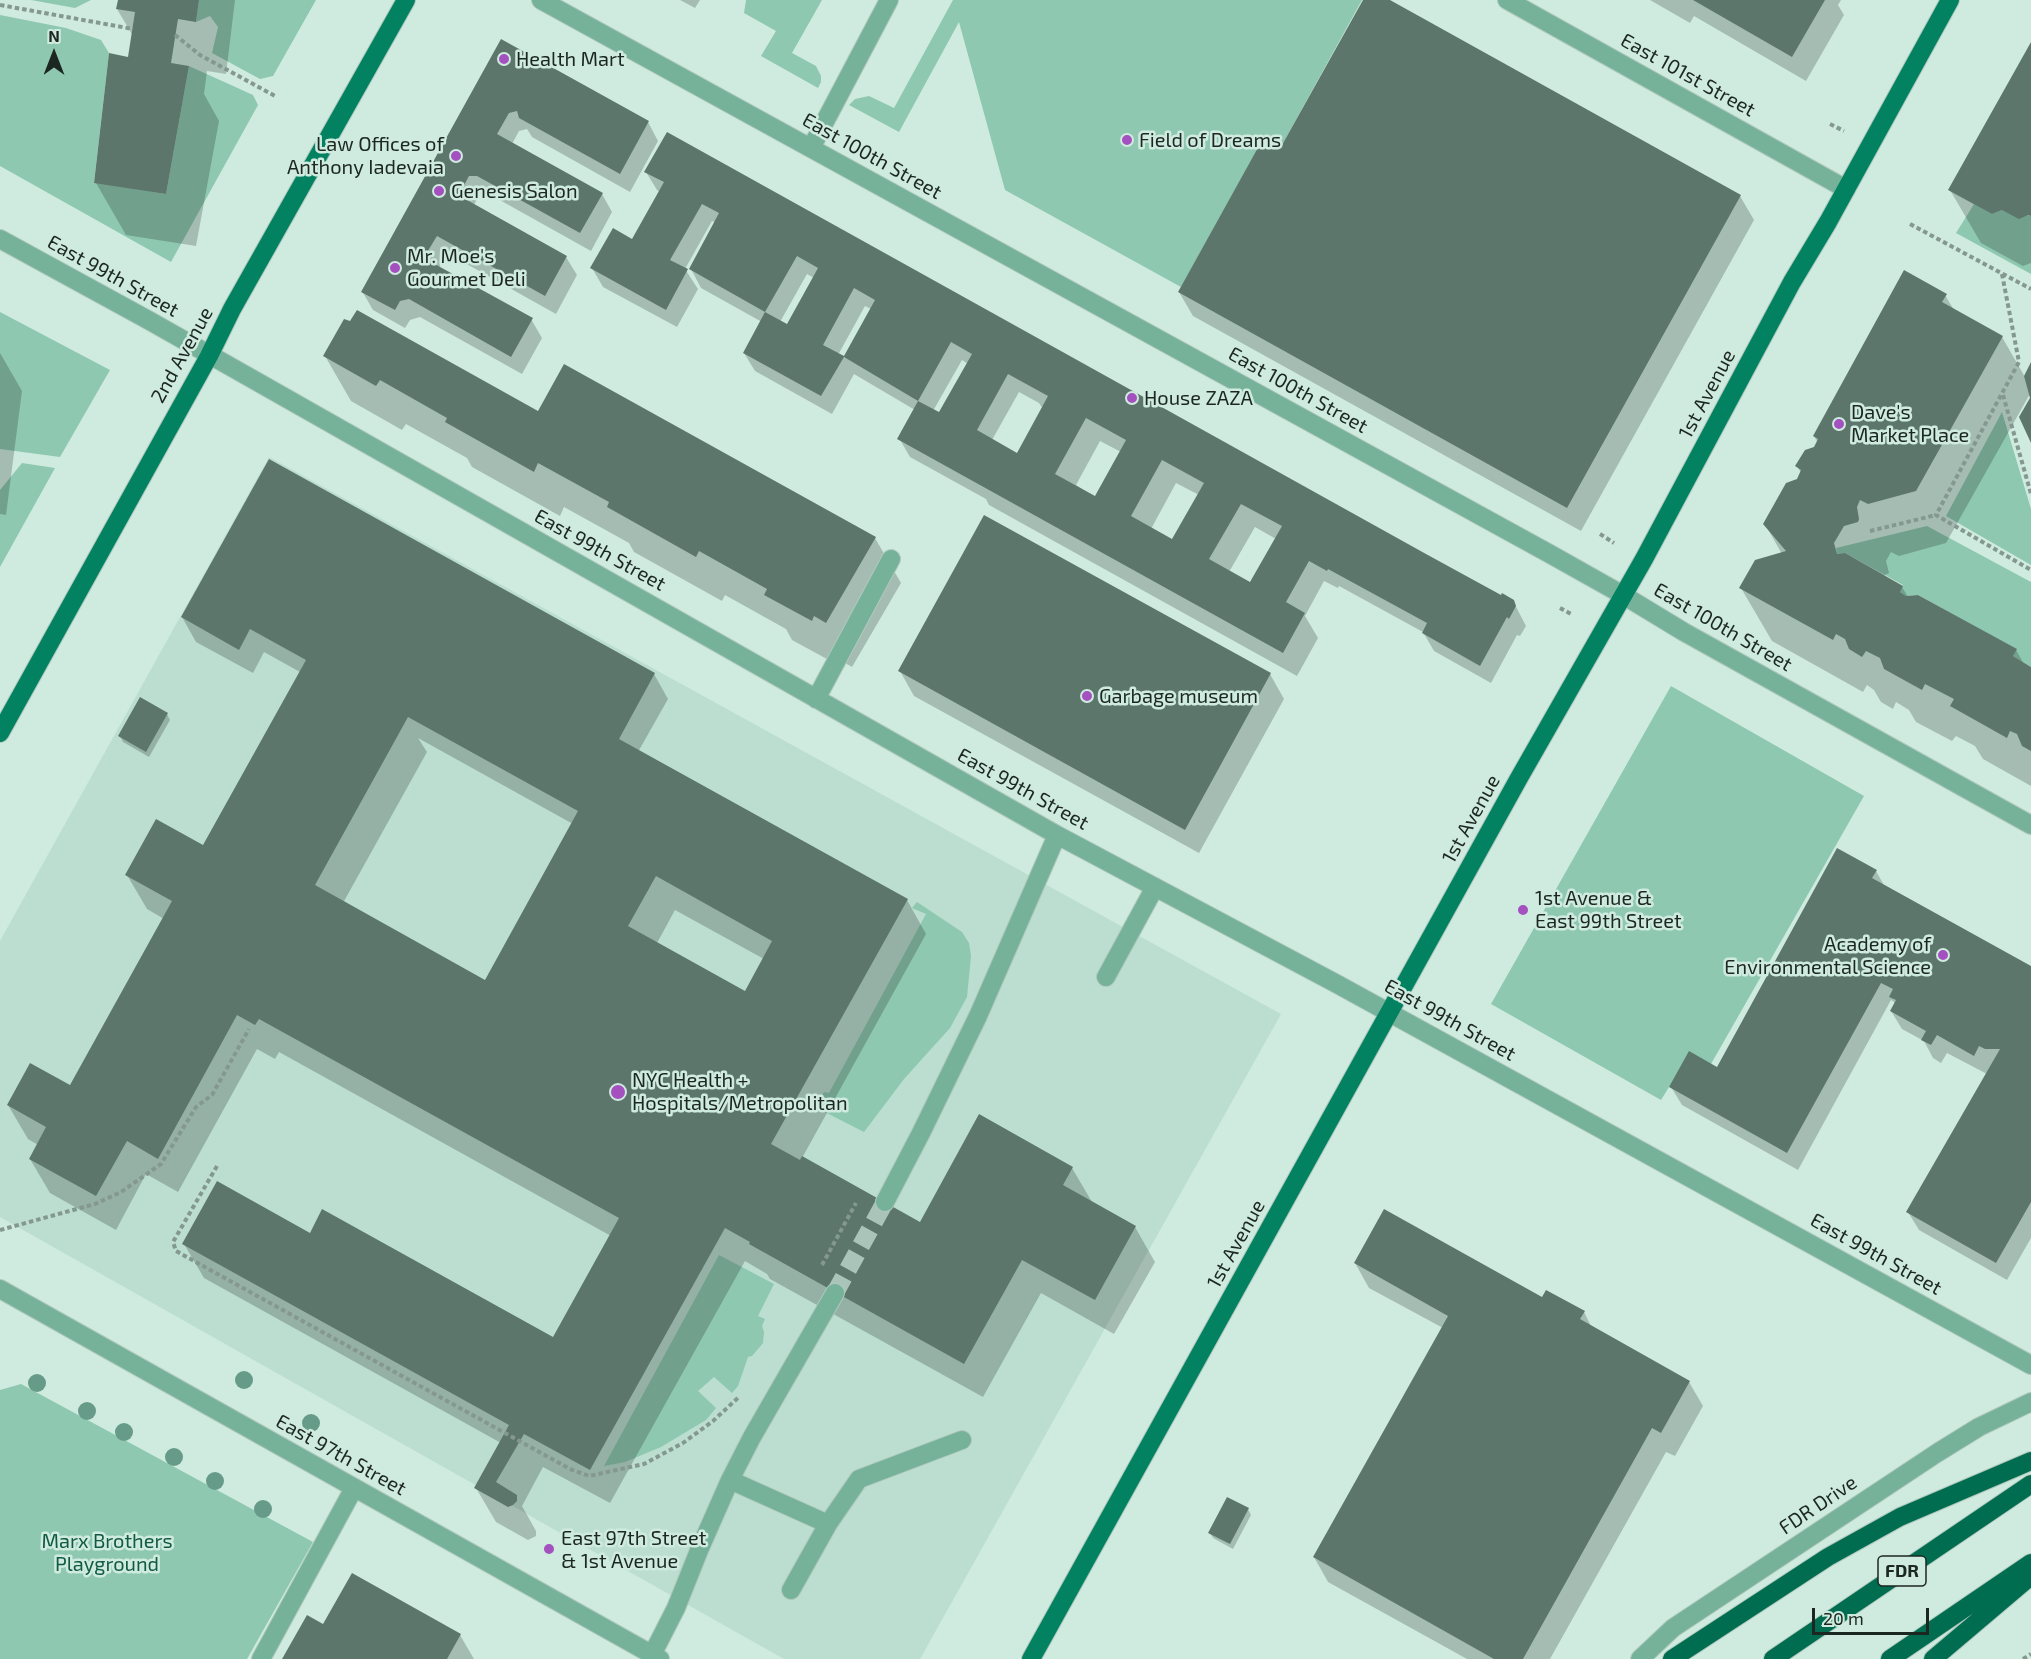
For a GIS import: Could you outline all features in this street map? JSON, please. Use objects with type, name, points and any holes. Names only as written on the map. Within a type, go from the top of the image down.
[{"type":"highway","points":[[1672,1659],[1828,1557],[1900,1517],[2031,1461]]},
{"type":"highway","name":"FDR","points":[[1773,1659],[2031,1484]]},
{"type":"highway","points":[[1890,1659],[2031,1563]]},
{"type":"highway","points":[[1933,1659],[2031,1576]]},
{"type":"main road","name":"2nd Avenue","points":[[0,733],[209,356],[238,299],[406,0]]},
{"type":"main road","name":"1st Avenue","points":[[1031,1659],[1332,1120],[1389,1012],[1644,559],[1792,282],[1950,0]]},
{"type":"street","name":"East 100th Street","points":[[541,0],[1623,595],[1684,632],[2031,825]]},
{"type":"street","points":[[811,148],[889,0]]},
{"type":"street","name":"East 101st Street","points":[[1507,0],[1846,189]]},
{"type":"street","name":"East 99th Street","points":[[0,239],[1057,835],[1389,1012],[2031,1365]]},
{"type":"street","points":[[816,699],[891,559]]},
{"type":"street","points":[[885,1202],[978,1016],[1057,835]]},
{"type":"street","points":[[1106,977],[1155,887]]},
{"type":"street","name":"East 97th Street","points":[[0,1289],[656,1657]]},
{"type":"street","points":[[656,1657],[730,1480],[752,1437],[835,1293]]},
{"type":"street","name":"FDR Drive","points":[[1640,1659],[1673,1628],[1937,1453],[1979,1427],[2031,1402]]},
{"type":"street","points":[[791,1590],[828,1524],[859,1479],[962,1440]]},
{"type":"street","points":[[730,1480],[828,1524]]},
{"type":"street","points":[[261,1659],[354,1488]]},
{"type":"path","points":[[0,5],[133,29]]},
{"type":"path","points":[[175,35],[200,55],[275,96]]},
{"type":"path","points":[[1830,124],[1844,131]]},
{"type":"path","points":[[1910,224],[2030,287]]},
{"type":"path","points":[[1936,515],[2019,362],[2002,274]]},
{"type":"path","points":[[2003,395],[2031,494]]},
{"type":"path","points":[[1870,531],[1936,515],[2031,570]]},
{"type":"path","points":[[1600,534],[1614,543]]},
{"type":"path","points":[[1560,608],[1573,615]]},
{"type":"path","points":[[0,1230],[94,1204],[121,1192],[161,1164],[196,1107],[212,1095],[249,1029]]},
{"type":"path","points":[[217,1166],[173,1242],[176,1251],[570,1469],[589,1476],[644,1464],[683,1443],[713,1421],[744,1390]]},
{"type":"path","points":[[817,1274],[860,1195]]},
{"type":"path","points":[[2023,1659],[2031,1654]]},
{"type":"shaded area","name":"NYC Health + Hospitals/Metropolitan","points":[[269,457],[1281,1014],[920,1659],[784,1659],[0,1217],[0,941]]},
{"type":"green space","points":[[31,0],[91,0],[75,8]]},
{"type":"green space","points":[[199,0],[316,0],[273,76],[260,79],[212,53],[218,27],[210,16],[196,22]]},
{"type":"green space","points":[[746,0],[822,0],[792,53],[816,66],[821,76],[818,88],[761,56],[776,31],[744,13]]},
{"type":"green space","name":"Field of Dreams","points":[[953,0],[1362,0],[1282,145],[1265,136],[1181,287],[1005,190],[959,22],[899,132],[849,105],[855,99],[869,96],[894,108]]},
{"type":"green space","points":[[0,15],[66,28],[101,40],[109,53],[94,182],[166,194],[189,66],[253,95],[258,105],[171,262],[0,166]]},
{"type":"green space","points":[[1974,204],[1992,214],[2002,210],[2031,216],[2031,274],[1956,233]]},
{"type":"green space","points":[[0,312],[110,370],[60,457],[0,449]]},
{"type":"green space","points":[[2002,412],[2031,509],[2031,565],[1946,516]]},
{"type":"green space","points":[[22,463],[55,468],[0,567],[0,490]]},
{"type":"green space","points":[[1927,526],[2031,582],[2031,667],[2013,656],[2016,649],[1918,595],[1906,596],[1900,592],[1903,585],[1845,553],[1837,554],[1836,548]]},
{"type":"green space","points":[[1671,686],[1864,796],[1711,1064],[1669,1087],[1661,1100],[1491,1004]]},
{"type":"green space","points":[[917,902],[962,932],[969,943],[971,956],[967,997],[950,1028],[904,1079],[864,1132],[815,1107],[824,1092],[829,1093],[926,914],[912,908]]},
{"type":"green space","points":[[719,1255],[774,1284],[758,1316],[765,1319],[762,1326],[763,1343],[752,1356],[748,1357],[738,1386],[732,1393],[714,1377],[698,1391],[716,1408],[706,1420],[661,1447],[625,1462],[604,1466]]},
{"type":"green space","name":"Marx Brothers Playground","points":[[21,1384],[313,1542],[247,1659],[0,1659],[0,1390]]},
{"type":"building","points":[[118,0],[199,0],[196,22],[178,19],[171,63],[189,66],[166,194],[94,183],[109,53],[128,57],[135,12],[116,9]]},
{"type":"building","points":[[1363,0],[1390,0],[1741,195],[1567,508],[1178,292],[1265,135],[1282,145]]},
{"type":"building","points":[[1693,0],[1825,0],[1792,57]]},
{"type":"building","points":[[501,39],[649,121],[620,174],[519,118],[517,111],[509,113],[497,134],[603,193],[580,233],[477,176],[469,176],[460,193],[467,200],[567,256],[545,296],[437,236],[426,254],[431,262],[533,318],[511,357],[409,299],[400,301],[395,310],[361,292]]},
{"type":"building","points":[[2031,42],[2031,216],[2019,219],[2002,210],[1992,214],[1948,190]]},
{"type":"building","points":[[667,132],[1426,554],[1501,595],[1502,593],[1514,600],[1516,606],[1509,619],[1507,617],[1480,666],[1422,633],[1427,623],[1309,561],[1286,602],[1305,613],[1283,653],[897,439],[918,401],[844,357],[821,396],[743,353],[765,312],[689,269],[719,213],[702,204],[670,260],[688,269],[666,310],[590,268],[613,228],[632,239],[664,182],[644,172]],"holes":[[[797,256],[818,268],[787,324],[765,312]],[[854,288],[875,300],[844,356],[823,345]],[[951,342],[972,354],[939,412],[918,401]],[[1008,374],[1048,396],[1017,453],[977,430]],[[1086,418],[1126,440],[1095,496],[1055,474]],[[1162,460],[1204,483],[1172,539],[1131,516]],[[1241,504],[1282,526],[1250,582],[1209,559]]]},
{"type":"building","points":[[1904,270],[1947,294],[1942,302],[2003,336],[1916,491],[1868,504],[1860,500],[1857,507],[1858,522],[1844,526],[1834,543],[1837,554],[1845,553],[1903,586],[1900,592],[1906,596],[1918,595],[2017,649],[2013,656],[2031,667],[2031,751],[2022,746],[2017,734],[2010,731],[2007,738],[1950,706],[1954,699],[1925,684],[1922,690],[1884,669],[1880,658],[1866,651],[1862,657],[1849,649],[1845,639],[1836,634],[1833,640],[1739,588],[1755,560],[1786,551],[1763,524],[1786,483],[1797,479],[1801,470],[1795,466],[1805,450],[1814,447],[1818,439],[1813,436]]},
{"type":"building","points":[[357,310],[538,411],[564,364],[876,537],[826,623],[814,616],[812,621],[764,595],[767,589],[699,551],[696,557],[607,507],[609,502],[538,463],[534,472],[445,422],[447,418],[380,380],[376,386],[323,356],[344,319],[350,321]]},
{"type":"building","points":[[2031,362],[2031,443],[2019,417],[2030,398],[2024,376]]},
{"type":"building","points":[[269,459],[655,673],[619,739],[908,899],[771,1144],[800,1160],[802,1156],[920,1222],[979,1114],[1073,1167],[1063,1185],[1136,1226],[1095,1300],[1022,1260],[964,1364],[749,1244],[750,1242],[725,1228],[590,1470],[524,1434],[496,1482],[517,1495],[517,1501],[508,1507],[474,1488],[509,1425],[182,1244],[217,1181],[310,1233],[322,1209],[553,1337],[619,1218],[259,1019],[255,1025],[237,1015],[158,1159],[127,1141],[96,1196],[29,1159],[46,1127],[7,1105],[30,1063],[70,1085],[172,901],[125,875],[156,819],[203,845],[306,660],[250,629],[239,650],[181,617]],"holes":[[[408,717],[578,811],[485,980],[315,885]],[[656,876],[772,941],[745,991],[628,926]]]},
{"type":"building","points":[[984,515],[1271,673],[1185,830],[898,671]]},
{"type":"building","points":[[140,697],[168,713],[146,752],[118,736]]},
{"type":"building","points":[[1837,848],[1877,870],[1872,878],[2031,966],[2031,1202],[1996,1263],[1906,1212],[2000,1049],[1985,1049],[1979,1046],[1974,1056],[1937,1035],[1931,1045],[1921,1040],[1926,1031],[1890,1011],[1896,1000],[1889,997],[1893,989],[1881,983],[1787,1153],[1669,1087],[1689,1051],[1717,1067]]},
{"type":"building","points":[[1384,1209],[1542,1297],[1546,1290],[1585,1311],[1580,1319],[1690,1381],[1661,1433],[1652,1428],[1523,1659],[1494,1659],[1313,1557],[1448,1316],[1354,1263]]},
{"type":"building","points":[[1227,1497],[1249,1508],[1230,1544],[1208,1533]]},
{"type":"building","points":[[352,1573],[461,1634],[447,1659],[282,1659],[307,1615],[323,1624]]},
{"type":"tunnel","points":[[835,1293],[885,1202]]},
{"type":"place","name":"Health Mart","points":[[504,59]]},
{"type":"place","name":"Field of Dreams","points":[[1127,140]]},
{"type":"place","name":"Law Offices of Anthony Iadevaia","points":[[456,156]]},
{"type":"place","name":"Genesis Salon","points":[[439,191]]},
{"type":"place","name":"Mr. Moe's Gourmet Deli","points":[[395,268]]},
{"type":"place","name":"House ZAZA","points":[[1132,398]]},
{"type":"place","name":"Dave's Market Place","points":[[1839,424]]},
{"type":"place","name":"Garbage museum","points":[[1087,696]]},
{"type":"place","name":"1st Avenue & East 99th Street","points":[[1523,910]]},
{"type":"place","name":"Academy of Environmental Science","points":[[1943,955]]},
{"type":"place","name":"NYC Health + Hospitals/Metropolitan","points":[[618,1092]]},
{"type":"place","name":"East 97th Street & 1st Avenue","points":[[549,1549]]}]
